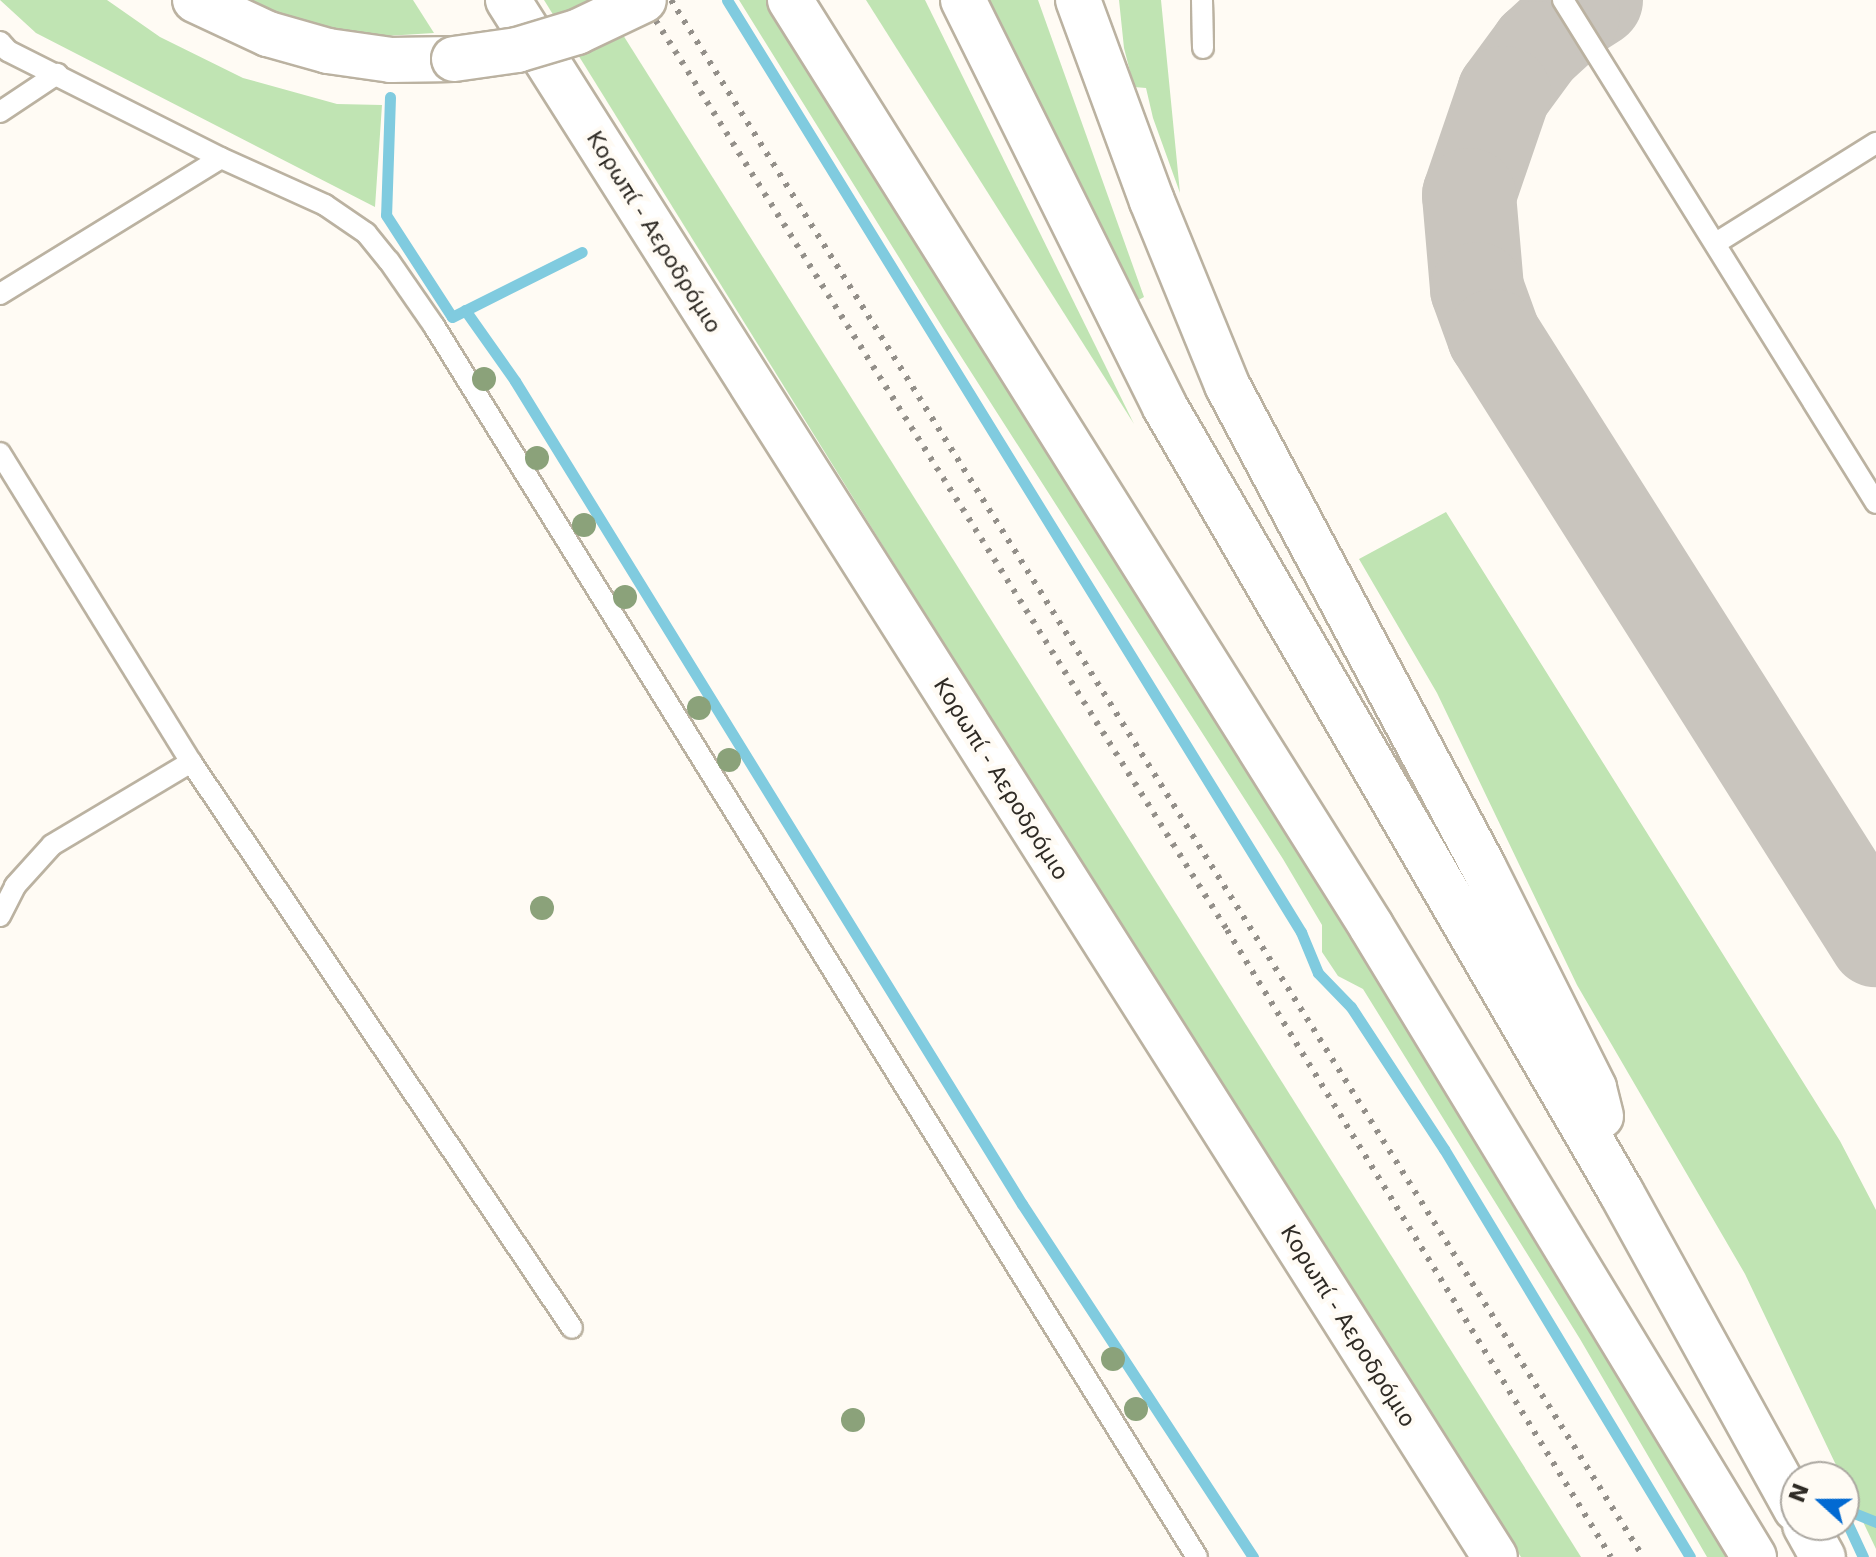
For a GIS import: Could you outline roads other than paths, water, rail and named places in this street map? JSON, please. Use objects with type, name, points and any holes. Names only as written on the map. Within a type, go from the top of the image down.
[{"type":"main road","points":[[195,0],[268,34],[328,51],[391,60],[454,59],[517,50],[577,32],[644,0]]},
{"type":"main road","name":"Κορωπί - Αεροδρόμιο","points":[[508,0],[1495,1557]]},
{"type":"main road","points":[[790,0],[1371,926],[1754,1557]]},
{"type":"main road","points":[[963,0],[1092,267],[1165,407],[1621,1192],[1780,1480]]},
{"type":"main road","points":[[1078,0],[1152,201],[1227,385],[1484,868],[1594,1088],[1621,1192]]},
{"type":"lane","points":[[1202,0],[1203,48]]},
{"type":"lane","points":[[1563,0],[1876,503]]},
{"type":"lane","points":[[0,42],[8,51],[221,158],[325,205],[366,233],[389,261],[443,339],[1197,1557]]},
{"type":"lane","points":[[0,112],[57,74]]},
{"type":"lane","points":[[1716,243],[1876,143]]},
{"type":"lane","points":[[0,294],[221,158]]},
{"type":"lane","points":[[0,453],[191,762],[572,1328]]},
{"type":"lane","points":[[0,916],[15,886],[52,845],[191,762]]},
{"type":"waterway","points":[[727,0],[1301,932],[1318,973],[1351,1007],[1444,1149],[1690,1557]]},
{"type":"waterway","points":[[390,97],[386,215],[452,317],[582,252]]},
{"type":"waterway","points":[[465,310],[515,381],[1022,1204],[1253,1557]]},
{"type":"waterway","points":[[1860,1516],[1876,1522]]},
{"type":"waterway","points":[[1856,1541],[1863,1557]]},
{"type":"railway","points":[[643,0],[1227,930],[1611,1557]]},
{"type":"railway","points":[[671,0],[1643,1557]]}]
